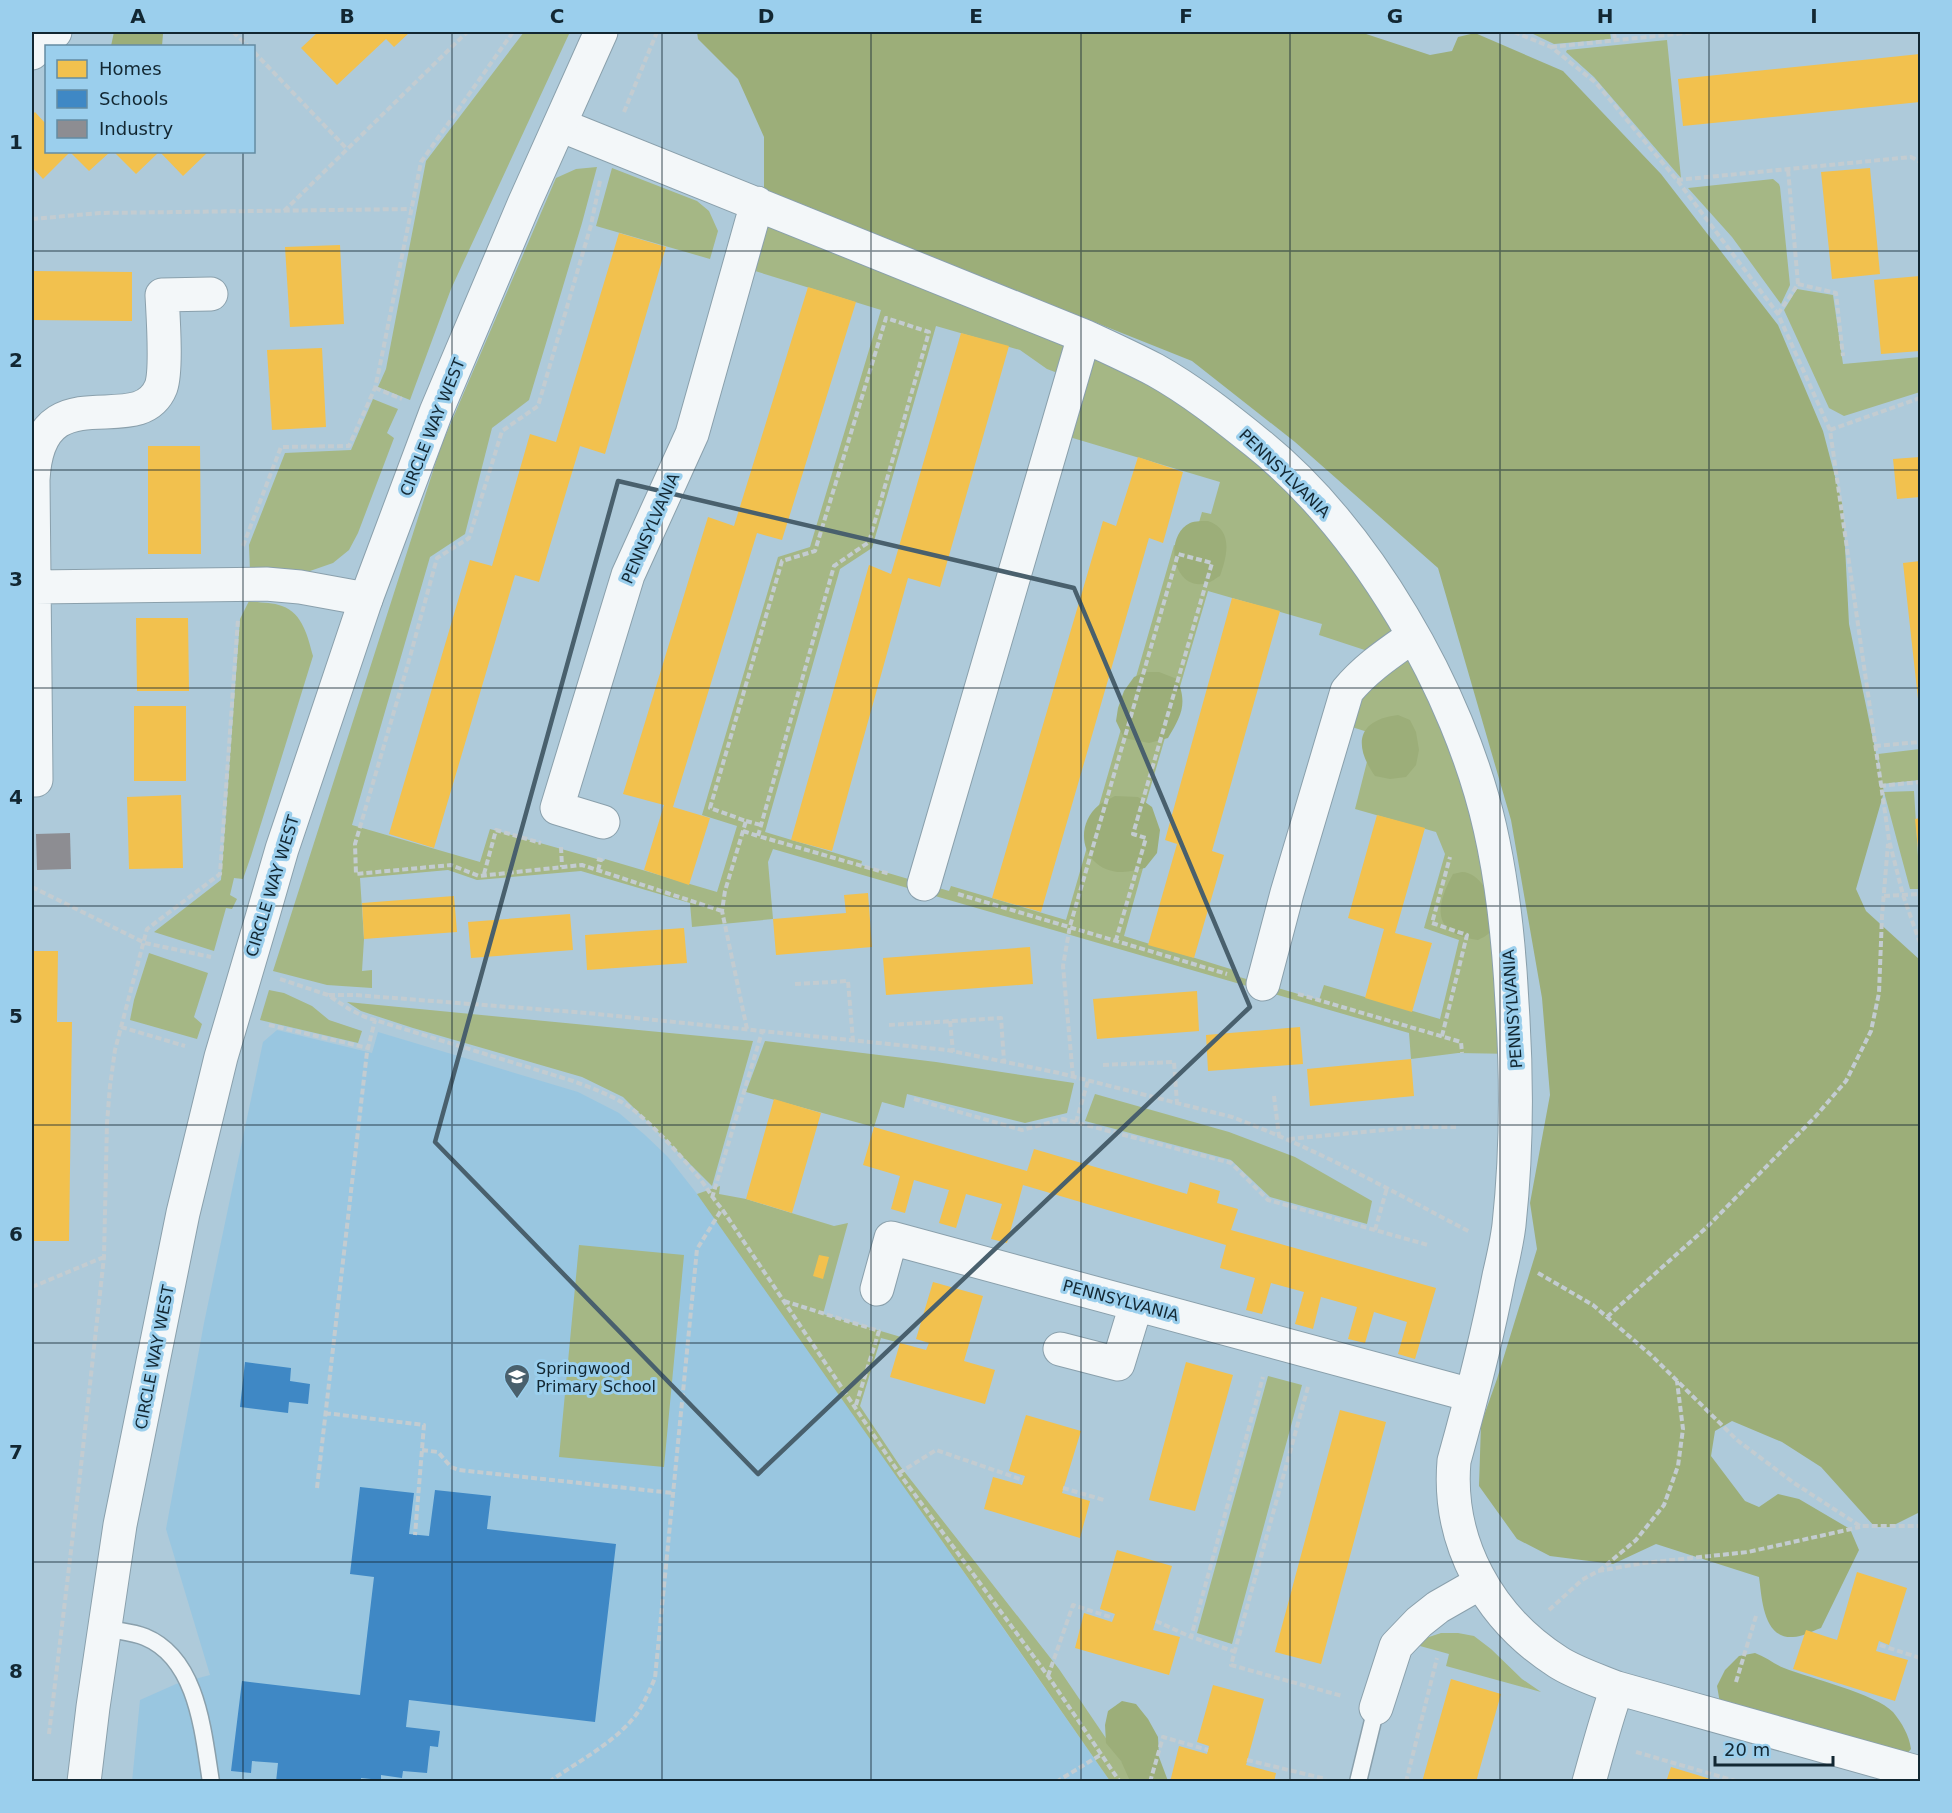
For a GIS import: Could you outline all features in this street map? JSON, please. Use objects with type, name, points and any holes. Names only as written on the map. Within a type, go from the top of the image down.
[{"type":"street","points":[[32,53],[55,32]]},
{"type":"street","name":"CIRCLE WAY WEST","points":[[84,1782],[120,1525],[180,1224],[221,1057],[282,849],[366,599],[436,412],[601,32]]},
{"type":"street","name":"PENNSYLVANIA","points":[[560,124],[1084,336],[1157,371],[1259,444],[1308,491],[1353,542],[1391,596],[1433,672],[1456,721],[1490,826],[1503,896],[1511,975],[1516,1075],[1515,1146],[1509,1228],[1491,1321],[1454,1461],[1452,1483],[1457,1521],[1480,1583],[1523,1637],[1560,1663],[1617,1688],[1920,1773]]},
{"type":"street","name":"PENNSYLVANIA","points":[[603,822],[557,808],[628,575],[692,434],[757,203]]},
{"type":"street","points":[[32,780],[36,780],[33,480],[34,458],[39,442],[50,427],[65,417],[86,411],[137,409],[151,400],[160,387],[163,369],[162,295],[211,294]]},
{"type":"street","points":[[924,884],[1084,336]]},
{"type":"street","points":[[33,587],[239,584],[300,587],[366,599]]},
{"type":"street","points":[[1263,984],[1287,893],[1347,691],[1358,677],[1378,660],[1413,636]]},
{"type":"street","name":"PENNSYLVANIA","points":[[877,1289],[891,1238],[1472,1395]]},
{"type":"street","points":[[1060,1349],[1118,1364],[1136,1305]]},
{"type":"street","points":[[1376,1708],[1396,1646],[1438,1606],[1480,1583]]},
{"type":"street","points":[[1589,1782],[1600,1745],[1601,1732],[1617,1688]]},
{"type":"lane","points":[[104,1628],[145,1637],[159,1645],[183,1672],[196,1704],[211,1782]]},
{"type":"lane","points":[[1358,1782],[1376,1708]]},
{"type":"path","points":[[233,32],[247,45]]},
{"type":"path","points":[[283,211],[467,32]]},
{"type":"path","points":[[48,1743],[104,1257],[110,1086],[121,1027],[147,929],[220,874],[241,550],[281,447],[349,446],[375,388],[421,162],[513,32]]},
{"type":"path","points":[[657,32],[610,144],[591,225],[538,406],[502,431],[469,538],[437,558],[355,844],[356,874],[451,865],[479,876],[582,865],[722,910]]},
{"type":"path","points":[[1514,32],[1551,47],[1596,82],[1677,180],[1778,314],[1830,430],[1888,840],[1903,896],[1920,943]]},
{"type":"path","points":[[1614,32],[1615,40]]},
{"type":"path","points":[[1551,47],[1648,34],[1695,32]]},
{"type":"path","points":[[255,53],[347,149]]},
{"type":"path","points":[[1677,180],[1911,157],[1920,162]]},
{"type":"path","points":[[1778,314],[1798,284],[1788,169]]},
{"type":"path","points":[[32,219],[100,213],[412,209]]},
{"type":"path","points":[[1798,284],[1836,293],[1843,356]]},
{"type":"path","points":[[758,836],[834,566],[869,542],[930,332],[886,318],[815,551],[782,561],[710,808],[761,825]]},
{"type":"path","points":[[1830,430],[1920,398]]},
{"type":"path","points":[[1073,1077],[1063,966],[1070,926],[1178,554],[1212,562],[1133,834],[1146,838],[1116,940]]},
{"type":"path","points":[[1875,746],[1920,742]]},
{"type":"path","points":[[1880,786],[1920,783]]},
{"type":"path","points":[[746,821],[725,891],[722,910],[747,1029]]},
{"type":"path","points":[[484,874],[496,830],[560,849]]},
{"type":"path","points":[[744,831],[1442,1036],[1461,1042],[1462,1053]]},
{"type":"path","points":[[1607,1317],[1708,1226],[1815,1117],[1846,1081],[1871,1031],[1877,1002],[1888,840]]},
{"type":"path","points":[[1442,1036],[1467,935],[1432,923],[1450,857]]},
{"type":"path","points":[[32,887],[145,943],[216,958]]},
{"type":"path","points":[[1884,896],[1920,894]]},
{"type":"path","points":[[271,976],[328,995],[349,1009],[375,1020],[573,1081],[629,1107],[653,1129],[701,1180],[722,1209],[899,1473],[1048,1676],[1120,1782]]},
{"type":"path","points":[[795,984],[848,981],[853,1041]]},
{"type":"path","points":[[328,995],[355,995],[587,1013],[953,1052],[1004,1061],[1232,1117],[1360,1173],[1476,1235]]},
{"type":"path","points":[[889,1025],[1001,1018],[1004,1061]]},
{"type":"path","points":[[317,1488],[368,1048],[375,1020]]},
{"type":"path","points":[[950,1021],[953,1052]]},
{"type":"path","points":[[266,1024],[368,1048]]},
{"type":"path","points":[[121,1027],[221,1057]]},
{"type":"path","points":[[712,1198],[762,1032]]},
{"type":"path","points":[[1103,1065],[1174,1062],[1177,1103]]},
{"type":"path","points":[[1076,1122],[1088,1081]]},
{"type":"path","points":[[1274,1096],[1279,1136]]},
{"type":"path","points":[[914,1099],[1022,1130],[1063,1119],[1231,1163],[1268,1200],[1428,1245]]},
{"type":"path","points":[[1286,1139],[1416,1127],[1455,1126]]},
{"type":"path","points":[[1375,1230],[1388,1188]]},
{"type":"path","points":[[549,1782],[610,1740],[626,1725],[638,1712],[655,1678],[697,1249],[722,1209]]},
{"type":"path","points":[[32,1287],[104,1257]]},
{"type":"path","points":[[1529,1268],[1593,1305],[1651,1355],[1737,1440],[1794,1483],[1860,1526]]},
{"type":"path","points":[[783,1301],[879,1331],[855,1408]]},
{"type":"path","points":[[1191,1637],[1272,1341]]},
{"type":"path","points":[[1317,1354],[1231,1665],[1356,1700],[1376,1708]]},
{"type":"path","points":[[1523,1637],[1582,1580],[1598,1571],[1636,1540],[1664,1505],[1678,1466],[1683,1429],[1677,1381]]},
{"type":"path","points":[[325,1413],[424,1425],[415,1535]]},
{"type":"path","points":[[422,1450],[438,1452],[451,1467],[459,1470],[674,1493]]},
{"type":"path","points":[[899,1473],[936,1450],[1023,1480]]},
{"type":"path","points":[[1064,1488],[1104,1500]]},
{"type":"path","points":[[1598,1571],[1644,1563],[1748,1552],[1860,1526],[1920,1526]]},
{"type":"path","points":[[1048,1676],[1073,1605],[1113,1618]]},
{"type":"path","points":[[1725,1718],[1756,1616]]},
{"type":"path","points":[[1156,1621],[1191,1637],[1236,1652]]},
{"type":"path","points":[[1880,1645],[1920,1658]]},
{"type":"path","points":[[1396,1646],[1438,1658],[1406,1782]]},
{"type":"path","points":[[1601,1732],[1635,1752],[1739,1782]]},
{"type":"path","points":[[1150,1782],[1163,1737],[1208,1750]]},
{"type":"path","points":[[1056,1782],[1102,1754]]},
{"type":"path","points":[[1247,1760],[1326,1779]]},
{"type":"highlighted area","points":[[618,481],[1074,588],[1250,1007],[758,1474],[435,1142]]},
{"type":"shaded area","name":"Springwood Primary School","points":[[277,1030],[372,1053],[378,1032],[578,1092],[619,1113],[645,1135],[668,1157],[716,1218],[1110,1781],[132,1782],[140,1700],[176,1684],[210,1675],[166,1529],[204,1323],[263,1042]]},
{"type":"green space","points":[[114,32],[162,32],[163,34],[162,45],[111,45]]},
{"type":"green space","points":[[524,32],[566,32],[569,34],[451,289],[410,400],[378,387],[386,369],[426,161]]},
{"type":"green space","points":[[697,32],[1360,32],[1430,55],[1452,51],[1458,37],[1475,33],[1563,71],[1661,174],[1778,325],[1823,431],[1843,507],[1849,624],[1884,792],[1856,889],[1866,911],[1920,960],[1920,1512],[1890,1527],[1875,1527],[1821,1467],[1782,1442],[1732,1421],[1715,1431],[1711,1456],[1745,1501],[1759,1507],[1778,1494],[1799,1499],[1850,1529],[1859,1550],[1821,1628],[1800,1636],[1783,1636],[1775,1631],[1766,1616],[1759,1577],[1656,1544],[1613,1564],[1550,1556],[1517,1539],[1479,1486],[1481,1424],[1537,1249],[1530,1203],[1550,1095],[1542,998],[1511,820],[1438,568],[1295,442],[1192,361],[764,190],[764,137],[738,79],[698,39]]},
{"type":"green space","points":[[1529,32],[1610,32],[1611,39],[1554,44]]},
{"type":"green space","points":[[1667,40],[1681,178],[1594,77],[1566,52],[1567,50]]},
{"type":"green space","points":[[597,167],[529,400],[492,428],[465,534],[430,557],[352,825],[480,862],[490,829],[604,861],[605,859],[717,892],[737,826],[702,815],[778,557],[810,547],[881,310],[739,266],[757,203],[1084,336],[1308,491],[1456,721],[1515,1054],[1458,1053],[1411,1059],[1409,1033],[773,849],[768,862],[773,919],[692,927],[690,903],[581,871],[477,880],[448,870],[360,878],[364,939],[362,971],[372,970],[372,988],[327,985],[273,971],[441,446],[556,178],[576,169]],"holes":[[[936,326],[1020,350],[1047,369],[1071,378],[1056,433],[1220,482],[1211,514],[1202,512],[1191,550],[1174,545],[1066,920],[951,886],[949,891],[861,865],[862,861],[765,832],[840,569],[872,548]],[[1208,591],[1322,624],[1319,635],[1383,656],[1336,722],[1374,734],[1355,809],[1436,832],[1445,854],[1424,928],[1459,940],[1440,1019],[1324,985],[1319,1000],[1236,976],[1237,971],[1124,936],[1152,836],[1138,830]]]},
{"type":"green space","points":[[612,168],[697,201],[709,211],[718,231],[710,259],[596,226]]},
{"type":"green space","points":[[1773,179],[1780,187],[1790,285],[1781,304],[1732,237],[1688,188]]},
{"type":"green space","points":[[1797,289],[1833,295],[1843,364],[1920,357],[1920,392],[1844,416],[1829,408],[1784,310]]},
{"type":"green space","points":[[373,399],[398,409],[387,433],[394,438],[358,533],[349,550],[333,563],[310,571],[250,572],[249,545],[285,453],[351,450]]},
{"type":"green space","points":[[1208,521],[1216,525],[1225,537],[1225,560],[1220,576],[1209,582],[1196,584],[1186,580],[1180,572],[1174,551],[1176,540],[1181,530],[1190,523]]},
{"type":"green space","points":[[249,601],[278,605],[295,614],[304,627],[313,656],[243,879],[234,878],[230,895],[237,899],[232,909],[226,908],[214,951],[154,932],[221,880],[240,619]]},
{"type":"green space","points":[[1146,672],[1159,672],[1177,679],[1182,696],[1182,710],[1168,738],[1149,743],[1124,738],[1116,721],[1124,691],[1134,677]]},
{"type":"green space","points":[[1398,715],[1410,720],[1416,732],[1419,750],[1416,765],[1406,777],[1390,779],[1375,776],[1364,754],[1363,736],[1374,722]]},
{"type":"green space","points":[[1920,749],[1920,780],[1881,784],[1878,754]]},
{"type":"green space","points":[[1914,791],[1920,889],[1910,889],[1884,792]]},
{"type":"green space","points":[[1115,796],[1138,797],[1152,807],[1160,830],[1157,853],[1145,868],[1125,872],[1109,870],[1098,865],[1086,847],[1085,825],[1090,814],[1099,805]]},
{"type":"green space","points":[[1462,872],[1470,874],[1484,886],[1492,905],[1494,915],[1490,932],[1478,940],[1452,932],[1445,926],[1442,918],[1441,909],[1447,887],[1453,874]]},
{"type":"green space","points":[[149,953],[208,973],[194,1017],[202,1024],[197,1039],[130,1020]]},
{"type":"green space","points":[[269,990],[284,993],[312,1006],[329,1020],[362,1031],[358,1043],[260,1020]]},
{"type":"green space","points":[[347,1002],[753,1041],[712,1186],[623,1097],[582,1077],[413,1028],[361,1011]]},
{"type":"green space","points":[[765,1041],[936,1062],[1074,1083],[1067,1113],[1025,1123],[907,1094],[904,1108],[882,1102],[874,1127],[746,1092]]},
{"type":"green space","points":[[1095,1094],[1229,1132],[1295,1157],[1372,1201],[1367,1224],[1270,1197],[1231,1160],[1085,1121]]},
{"type":"green space","points":[[720,1186],[719,1194],[746,1199],[834,1226],[848,1223],[823,1314],[901,1337],[900,1343],[881,1338],[860,1406],[900,1466],[1059,1669],[1135,1781],[1110,1781],[697,1194]]},
{"type":"green space","points":[[579,1245],[684,1255],[664,1467],[559,1457]]},
{"type":"green space","points":[[1268,1376],[1302,1385],[1232,1644],[1197,1633]]},
{"type":"green space","points":[[1441,1633],[1474,1636],[1522,1679],[1541,1692],[1446,1666],[1449,1654],[1420,1646],[1423,1639]]},
{"type":"green space","points":[[1755,1653],[1784,1668],[1858,1693],[1884,1705],[1893,1712],[1902,1725],[1911,1749],[1900,1762],[1720,1703],[1717,1686],[1725,1670],[1739,1656]]},
{"type":"green space","points":[[1122,1701],[1136,1704],[1148,1719],[1158,1737],[1159,1757],[1168,1781],[1130,1781],[1121,1761],[1106,1743],[1105,1725],[1108,1711]]},
{"type":"building: Homes","points":[[318,32],[410,32],[394,47],[386,39],[337,85],[301,48]]},
{"type":"building: Homes","points":[[1920,54],[1920,102],[1683,126],[1678,79]]},
{"type":"building: Homes","points":[[35,112],[45,123],[45,153],[69,153],[43,179],[32,167],[32,115]]},
{"type":"building: Homes","points":[[71,153],[109,153],[89,171]]},
{"type":"building: Homes","points":[[115,153],[158,153],[136,174]]},
{"type":"building: Homes","points":[[161,153],[207,153],[183,176]]},
{"type":"building: Homes","points":[[1870,168],[1880,274],[1832,279],[1821,172]]},
{"type":"building: Homes","points":[[619,233],[666,247],[605,454],[580,446],[539,582],[515,575],[434,848],[389,834],[470,560],[492,566],[530,434],[556,442]]},
{"type":"building: Homes","points":[[340,245],[344,324],[290,327],[285,247]]},
{"type":"building: Homes","points":[[32,271],[132,272],[132,321],[32,320]]},
{"type":"building: Homes","points":[[1920,276],[1920,351],[1881,354],[1874,280]]},
{"type":"building: Homes","points":[[808,287],[856,302],[782,540],[757,533],[673,807],[710,818],[689,885],[644,870],[664,805],[623,794],[708,517],[734,526]]},
{"type":"building: Homes","points":[[961,333],[1009,346],[940,587],[908,578],[832,851],[791,840],[869,565],[891,574]]},
{"type":"building: Homes","points":[[322,348],[326,427],[272,430],[267,350]]},
{"type":"building: Homes","points":[[148,446],[200,446],[201,554],[148,554]]},
{"type":"building: Homes","points":[[1138,457],[1183,472],[1163,543],[1149,538],[1041,912],[992,898],[1103,521],[1116,526]]},
{"type":"building: Homes","points":[[1920,457],[1920,497],[1897,499],[1893,459]]},
{"type":"building: Homes","points":[[1920,561],[1920,708],[1919,708],[1903,563]]},
{"type":"building: Homes","points":[[1232,598],[1280,611],[1212,851],[1224,855],[1194,958],[1148,945],[1177,844],[1165,840]]},
{"type":"building: Homes","points":[[136,618],[188,618],[189,691],[137,691]]},
{"type":"building: Homes","points":[[134,706],[186,706],[186,781],[134,781]]},
{"type":"building: Homes","points":[[181,795],[183,868],[129,869],[127,797]]},
{"type":"building: Homes","points":[[1377,815],[1425,828],[1395,933],[1432,943],[1412,1012],[1365,998],[1384,929],[1348,918]]},
{"type":"building: Homes","points":[[1920,818],[1920,858],[1919,858],[1915,819]]},
{"type":"building: Homes","points":[[868,893],[872,947],[776,955],[773,919],[846,913],[844,895]]},
{"type":"building: Homes","points":[[454,896],[457,932],[364,939],[362,903]]},
{"type":"building: Homes","points":[[570,914],[573,950],[471,958],[468,922]]},
{"type":"building: Homes","points":[[684,928],[687,963],[587,970],[585,935]]},
{"type":"building: Homes","points":[[1030,947],[1033,984],[886,995],[883,958]]},
{"type":"building: Homes","points":[[32,951],[58,951],[57,1022],[72,1022],[69,1241],[32,1241]]},
{"type":"building: Homes","points":[[1197,991],[1199,1031],[1097,1039],[1093,999]]},
{"type":"building: Homes","points":[[1300,1027],[1303,1064],[1208,1071],[1206,1035]]},
{"type":"building: Homes","points":[[1411,1059],[1414,1096],[1310,1106],[1307,1069]]},
{"type":"building: Homes","points":[[774,1099],[821,1113],[792,1213],[746,1199]]},
{"type":"building: Homes","points":[[874,1127],[1027,1171],[1034,1149],[1187,1194],[1190,1182],[1220,1191],[1217,1203],[1238,1209],[1231,1230],[1436,1288],[1415,1359],[1398,1354],[1407,1322],[1374,1312],[1365,1343],[1348,1339],[1357,1307],[1321,1297],[1313,1329],[1295,1324],[1304,1292],[1271,1283],[1262,1314],[1246,1310],[1255,1278],[1220,1268],[1226,1245],[1023,1185],[1007,1243],[991,1239],[1002,1204],[966,1194],[956,1228],[939,1223],[949,1190],[914,1180],[905,1213],[891,1209],[900,1176],[863,1165]]},
{"type":"building: Homes","points":[[819,1255],[829,1257],[823,1279],[813,1276]]},
{"type":"building: Homes","points":[[933,1282],[983,1296],[964,1361],[995,1370],[985,1404],[890,1377],[900,1343],[926,1350],[929,1343],[916,1339]]},
{"type":"building: Homes","points":[[1186,1362],[1233,1375],[1195,1511],[1149,1500]]},
{"type":"building: Homes","points":[[1340,1410],[1386,1422],[1321,1664],[1275,1652]]},
{"type":"building: Homes","points":[[1026,1415],[1081,1431],[1062,1493],[1090,1501],[1080,1538],[984,1509],[993,1477],[1022,1485],[1025,1476],[1009,1471]]},
{"type":"building: Homes","points":[[1117,1550],[1172,1566],[1153,1630],[1180,1637],[1169,1675],[1075,1648],[1084,1613],[1112,1622],[1115,1614],[1100,1609]]},
{"type":"building: Homes","points":[[1857,1572],[1907,1588],[1889,1645],[1879,1641],[1876,1651],[1908,1660],[1895,1701],[1793,1669],[1806,1630],[1837,1640]]},
{"type":"building: Homes","points":[[1451,1679],[1501,1694],[1476,1782],[1422,1782]]},
{"type":"building: Homes","points":[[1213,1685],[1264,1699],[1246,1765],[1276,1773],[1274,1782],[1170,1782],[1179,1746],[1207,1754],[1209,1746],[1197,1742]]},
{"type":"building: Homes","points":[[1671,1767],[1717,1781],[1717,1782],[1666,1782]]},
{"type":"building: Schools","points":[[245,1362],[291,1368],[290,1381],[310,1384],[308,1404],[289,1402],[288,1413],[240,1407]]},
{"type":"building: Schools","points":[[360,1487],[414,1493],[409,1534],[429,1536],[435,1490],[491,1496],[487,1529],[616,1544],[595,1722],[409,1700],[406,1727],[440,1731],[438,1747],[430,1746],[427,1773],[403,1771],[402,1778],[381,1775],[381,1780],[361,1778],[361,1782],[276,1782],[278,1763],[252,1761],[251,1773],[231,1771],[242,1681],[360,1695],[374,1577],[350,1574]]},
{"type":"building: Industry","points":[[70,833],[71,869],[37,870],[36,834]]},
{"type":"place","name":"Springwood Primary School","points":[[517,1400]]}]
